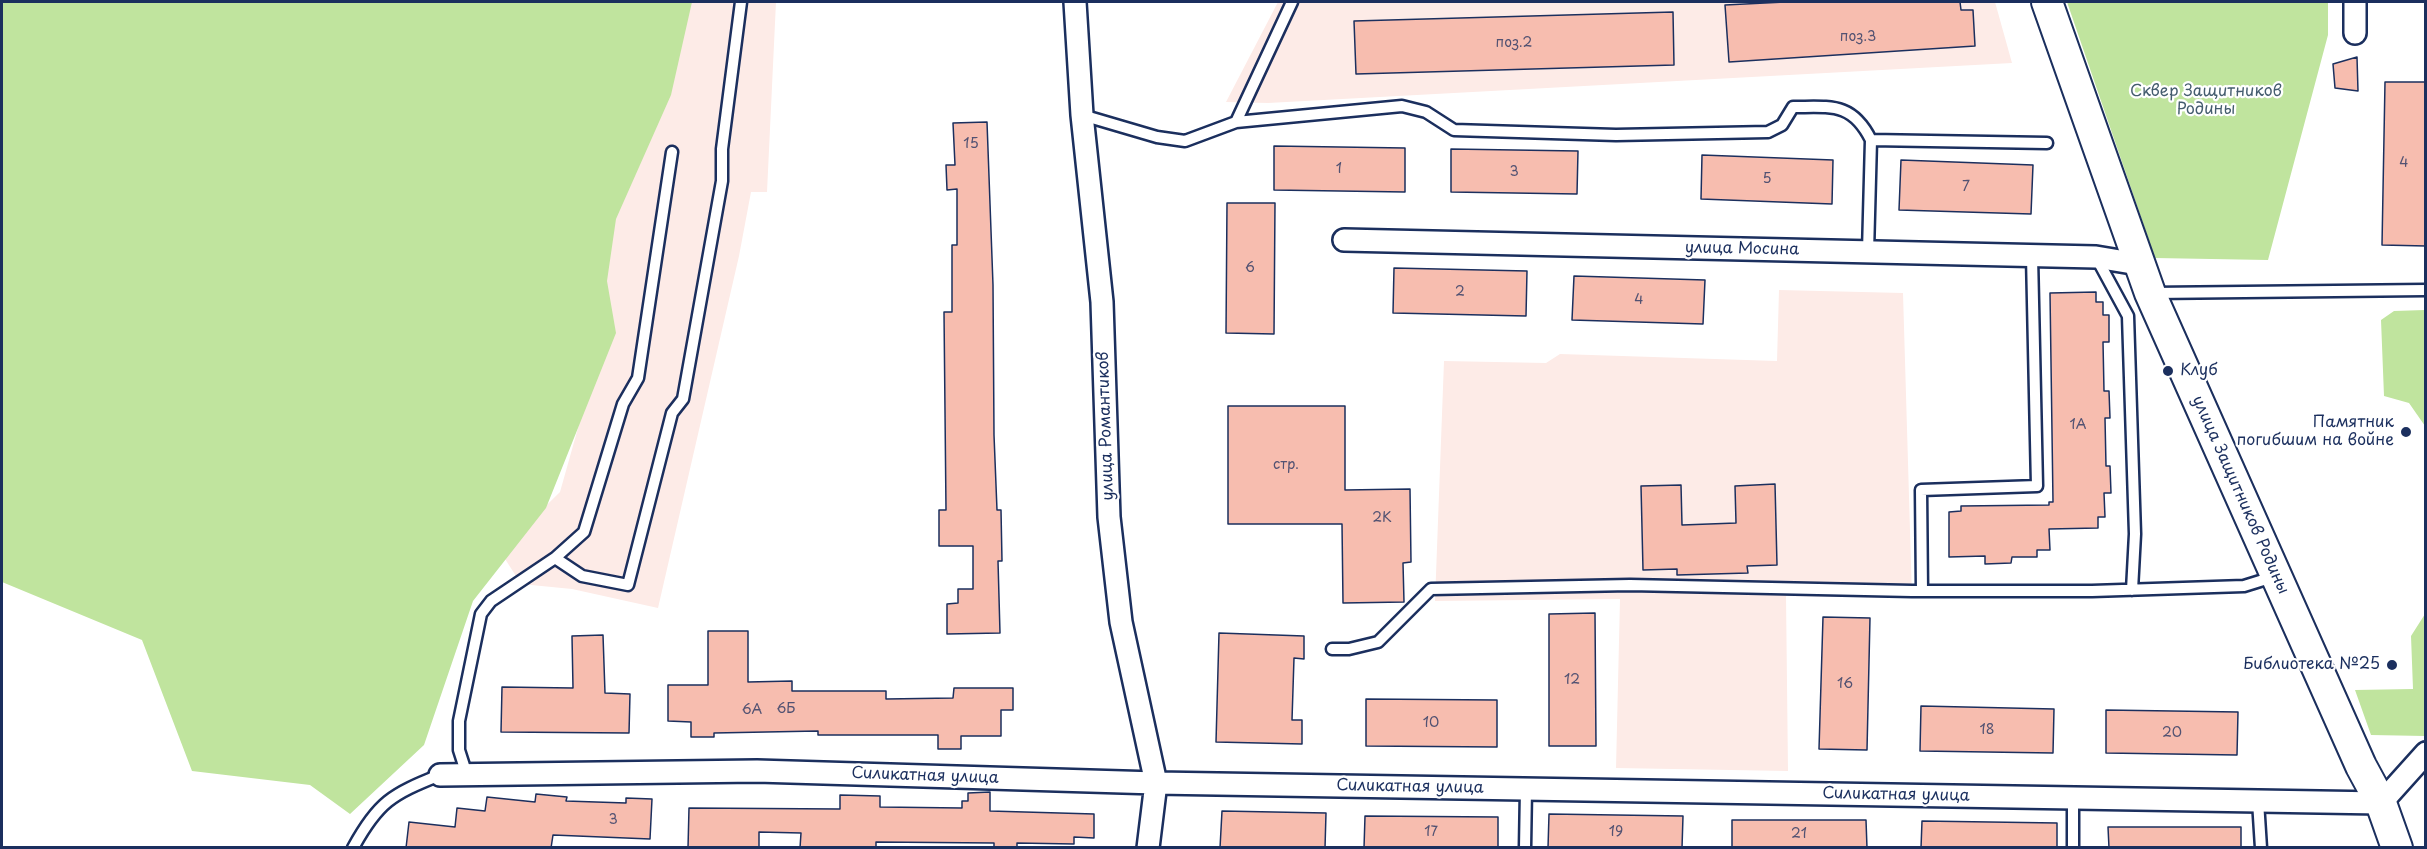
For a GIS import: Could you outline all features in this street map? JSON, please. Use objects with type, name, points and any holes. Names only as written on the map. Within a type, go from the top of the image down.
[{"type":"street","name":"улица Романтиков","points":[[1075,2],[1082,115],[1102,302],[1108,517],[1121,622],[1156,783],[1148,848]]},
{"type":"street","name":"улица Защитников Родины","points":[[2047,2],[2138,264],[2361,766],[2381,803],[2397,848]]},
{"type":"street","points":[[2355,2],[2355,33]]},
{"type":"street","name":"улица Мосина","points":[[1344,240],[2096,257],[2138,264]]},
{"type":"street","points":[[2381,803],[2426,753]]},
{"type":"street","name":"Силикатная улица","points":[[440,775],[757,771],[1156,783],[2381,803]]},
{"type":"lane","points":[[555,558],[582,576],[628,585],[672,413],[683,399],[722,181],[722,150],[741,2]]},
{"type":"lane","points":[[1236,122],[1292,2]]},
{"type":"lane","points":[[1082,115],[1156,136],[1185,141],[1236,122],[1402,106],[1426,112],[1454,130],[1616,135],[1768,132],[1782,125],[1793,107],[1840,107],[1863,123],[1871,140],[1868,252]]},
{"type":"lane","points":[[1871,140],[2047,143]]},
{"type":"lane","points":[[467,775],[459,750],[459,721],[481,614],[491,602],[555,558],[584,532],[623,404],[638,378],[672,152]]},
{"type":"lane","points":[[1922,591],[1921,490],[2037,486],[2032,256]]},
{"type":"lane","points":[[2096,257],[2128,316],[2135,534],[2132,590]]},
{"type":"lane","points":[[2150,293],[2426,290]]},
{"type":"lane","points":[[1332,649],[1349,649],[1378,642],[1431,589],[1630,585],[1922,591],[2132,590],[2244,586],[2276,576]]},
{"type":"lane","points":[[353,848],[369,819],[399,791],[440,775]]},
{"type":"lane","points":[[1525,848],[1526,789]]},
{"type":"lane","points":[[2073,798],[2073,848]]},
{"type":"lane","points":[[2258,801],[2261,848]]},
{"type":"shaded area","points":[[679,2],[776,2],[767,192],[751,192],[739,256],[658,608],[572,589],[521,584],[500,551],[560,492],[589,389],[608,193]]},
{"type":"shaded area","points":[[1278,2],[1995,2],[2012,63],[1268,103],[1226,102]]},
{"type":"shaded area","points":[[1779,290],[1903,293],[1912,598],[1786,596],[1788,771],[1616,768],[1620,599],[1435,601],[1444,361],[1546,363],[1560,354],[1777,361]]},
{"type":"green space","points":[[2,2],[692,2],[671,95],[616,219],[607,281],[616,333],[546,508],[473,601],[424,745],[350,814],[310,785],[192,771],[142,640],[2,582]]},
{"type":"green space","name":"Сквер Защитников Родины","points":[[2067,2],[2328,2],[2328,35],[2268,260],[2155,258]]},
{"type":"green space","points":[[2426,310],[2425,426],[2409,403],[2384,396],[2381,320],[2394,311]]},
{"type":"green space","points":[[2426,579],[2425,736],[2371,735],[2355,690],[2413,689],[2411,636],[2425,614]]},
{"type":"building","points":[[1785,2],[1960,2],[1961,10],[1973,10],[1975,46],[1729,62],[1725,5]]},
{"type":"building","points":[[1673,12],[1674,65],[1356,74],[1354,21]]},
{"type":"building","points":[[2357,57],[2358,91],[2335,88],[2333,64]]},
{"type":"building","points":[[2385,82],[2426,82],[2426,246],[2382,245]]},
{"type":"building","points":[[987,122],[993,285],[994,435],[997,510],[1001,510],[1002,561],[998,561],[1000,633],[947,634],[947,604],[958,603],[958,589],[973,589],[973,546],[939,546],[939,510],[946,510],[944,312],[952,312],[952,245],[957,245],[957,189],[947,190],[946,165],[955,165],[953,123]]},
{"type":"building","points":[[1274,146],[1405,148],[1405,192],[1274,190]]},
{"type":"building","points":[[1451,149],[1578,151],[1577,194],[1451,192]]},
{"type":"building","points":[[1702,155],[1833,160],[1832,204],[1701,199]]},
{"type":"building","points":[[1901,160],[2033,165],[2031,214],[1899,210]]},
{"type":"building","points":[[1227,203],[1275,203],[1274,334],[1226,333]]},
{"type":"building","points":[[1394,268],[1527,271],[1526,316],[1393,313]]},
{"type":"building","points":[[1574,276],[1705,280],[1703,324],[1572,320]]},
{"type":"building","points":[[2096,292],[2096,302],[2103,302],[2103,315],[2109,315],[2109,342],[2103,342],[2104,391],[2109,391],[2110,418],[2105,418],[2106,466],[2110,466],[2111,493],[2104,493],[2105,517],[2098,517],[2098,528],[2049,529],[2050,550],[2037,550],[2037,557],[2012,557],[2011,563],[1985,564],[1985,556],[1949,557],[1949,512],[1961,511],[1961,506],[2049,505],[2049,502],[2053,502],[2050,293]]},
{"type":"building","points":[[1228,406],[1345,406],[1345,490],[1410,489],[1411,562],[1403,563],[1404,602],[1343,603],[1342,524],[1228,524]]},
{"type":"building","points":[[1775,484],[1777,565],[1747,566],[1748,573],[1677,575],[1677,569],[1643,570],[1641,486],[1681,485],[1682,525],[1736,523],[1735,486]]},
{"type":"building","points":[[1595,613],[1596,746],[1549,746],[1549,614]]},
{"type":"building","points":[[1823,617],[1870,618],[1867,750],[1819,749]]},
{"type":"building","points":[[708,631],[748,631],[748,682],[792,681],[792,691],[886,691],[886,699],[953,698],[954,688],[1013,688],[1013,710],[1001,710],[1001,736],[961,736],[961,749],[938,749],[938,735],[818,735],[818,731],[714,733],[714,737],[691,737],[691,722],[668,721],[668,685],[708,685]]},
{"type":"building","points":[[1219,633],[1304,636],[1304,659],[1294,658],[1292,720],[1302,720],[1302,744],[1216,742]]},
{"type":"building","points":[[603,635],[605,693],[630,694],[629,733],[501,732],[502,687],[573,688],[572,636]]},
{"type":"building","points":[[1366,699],[1497,700],[1497,747],[1366,746]]},
{"type":"building","points":[[1921,706],[2054,709],[2053,753],[1920,751]]},
{"type":"building","points":[[2106,710],[2238,712],[2237,755],[2106,753]]},
{"type":"building","points":[[990,792],[990,811],[1094,814],[1094,838],[1074,837],[1074,844],[1017,843],[1017,848],[994,848],[994,843],[876,842],[876,848],[800,848],[801,833],[759,832],[759,848],[688,848],[689,808],[840,809],[840,795],[880,796],[880,807],[962,808],[962,801],[968,801],[968,793]]},
{"type":"building","points":[[536,794],[567,797],[566,801],[626,803],[626,798],[652,799],[650,839],[553,835],[551,848],[406,848],[409,822],[455,827],[457,808],[485,811],[487,797],[535,802]]},
{"type":"building","points":[[1222,811],[1326,813],[1325,848],[1220,848]]},
{"type":"building","points":[[1549,814],[1683,816],[1682,848],[1548,848]]},
{"type":"building","points":[[1365,816],[1498,817],[1498,848],[1364,848]]},
{"type":"building","points":[[1732,820],[1866,820],[1867,848],[1732,848]]},
{"type":"building","points":[[1922,821],[2057,823],[2057,848],[1921,848]]},
{"type":"building","points":[[2108,827],[2241,827],[2241,848],[2109,848]]},
{"type":"place","name":"Клуб","points":[[2168,371]]},
{"type":"place","name":"Памятник погибшим на войне","points":[[2406,432]]},
{"type":"place","name":"Библиотека №25","points":[[2392,665]]}]
